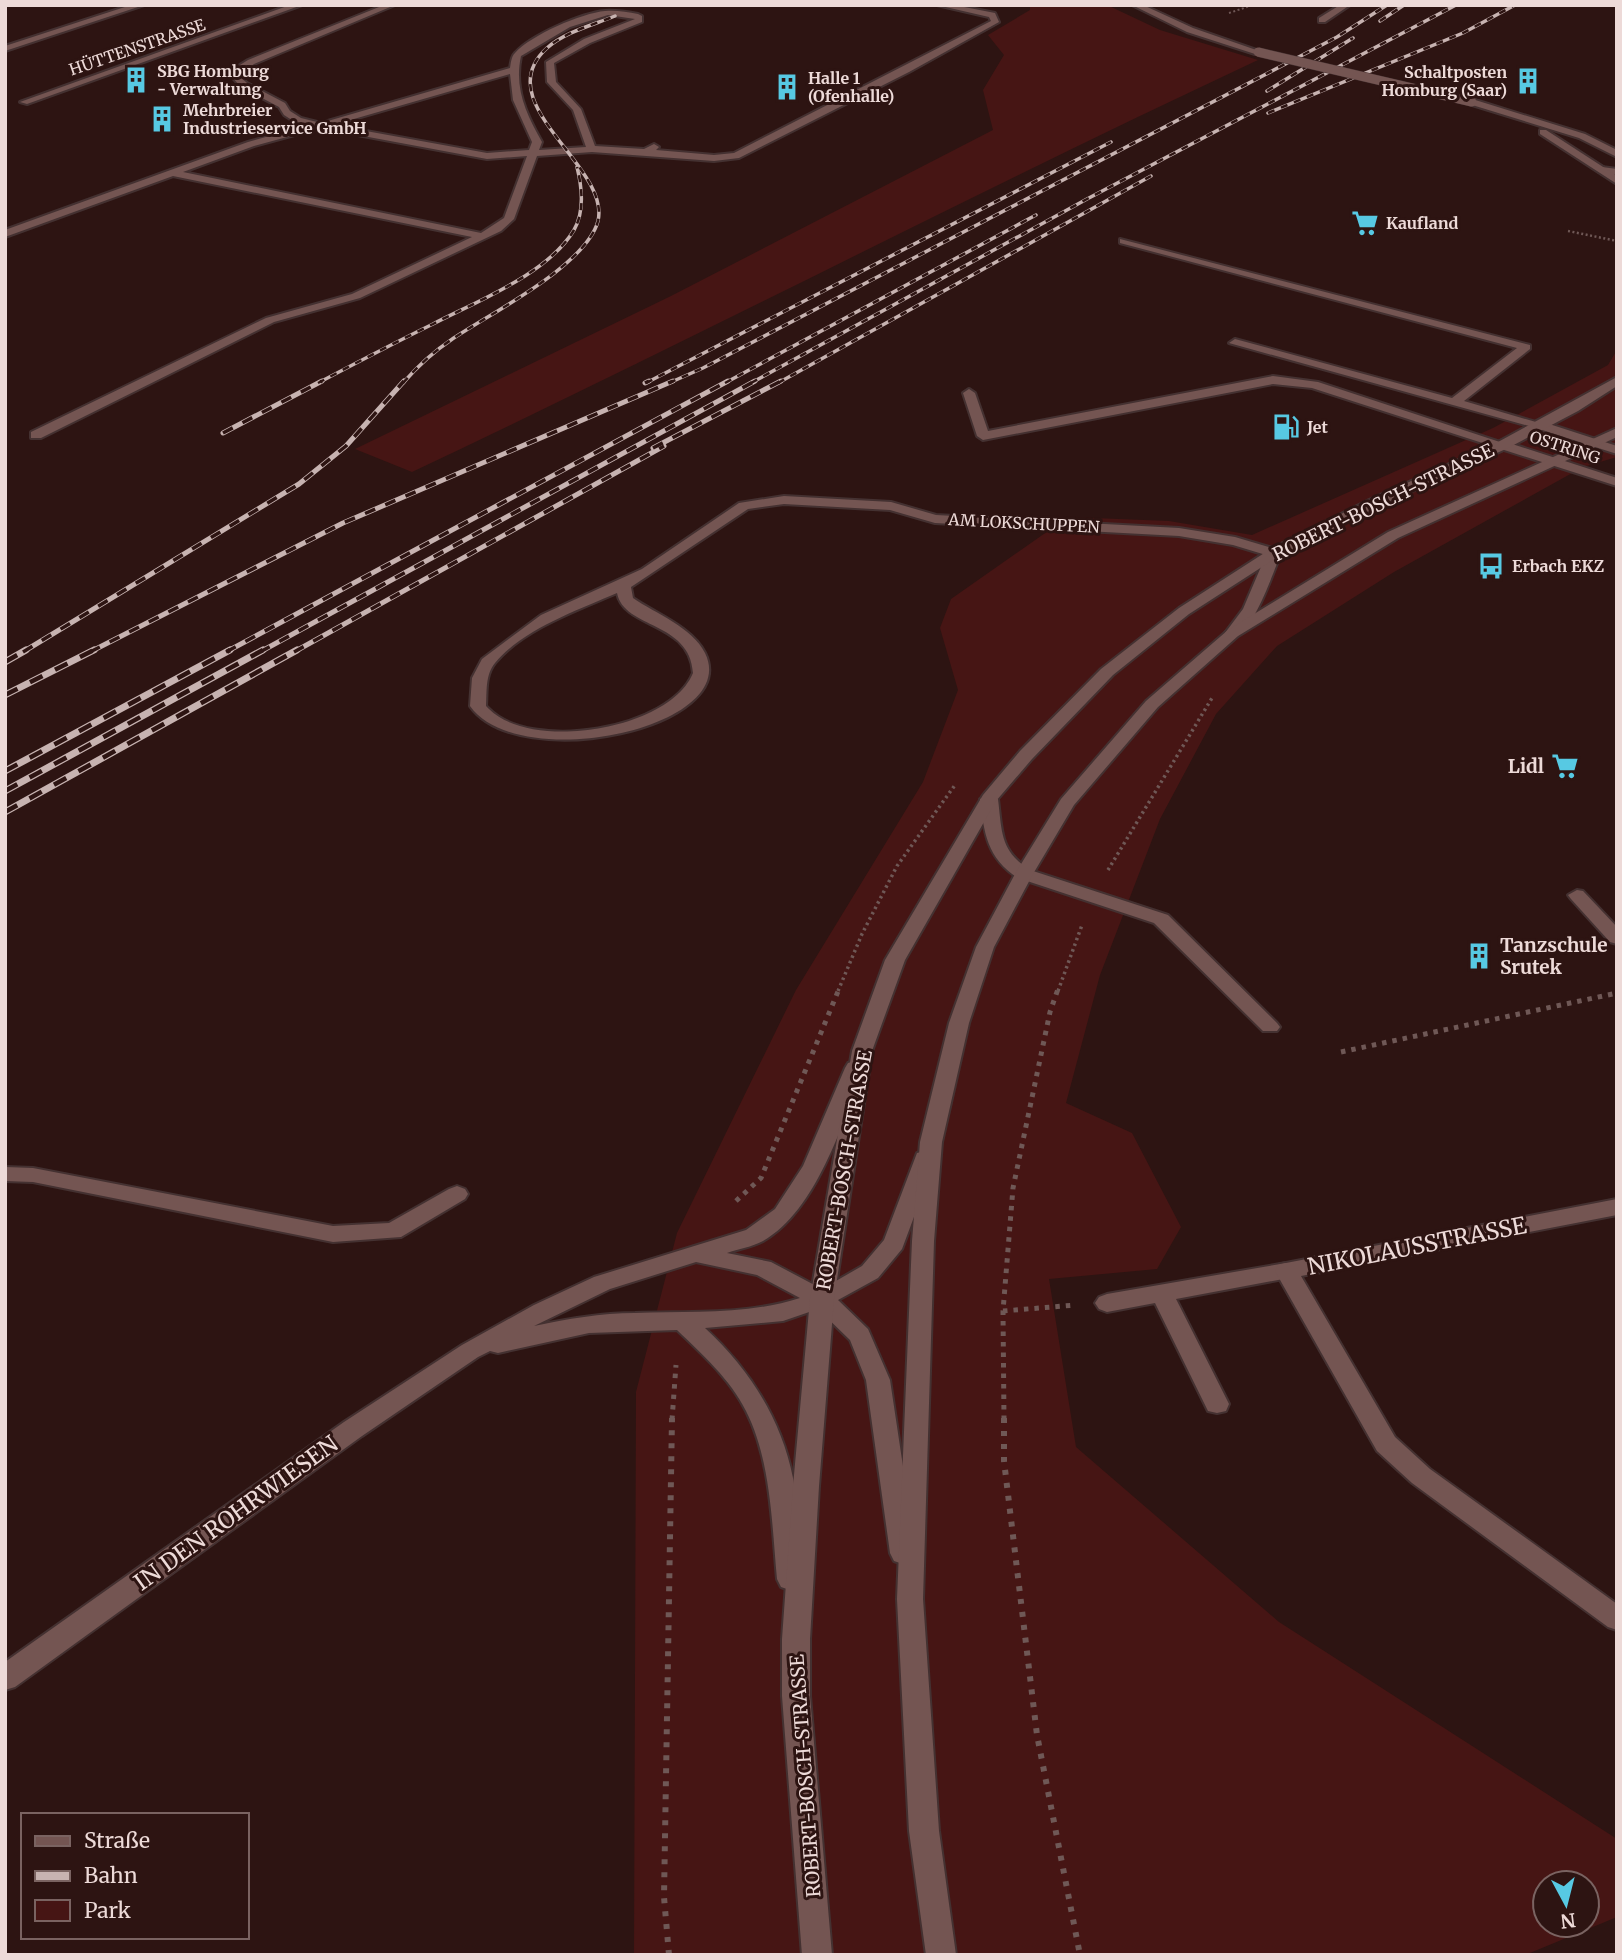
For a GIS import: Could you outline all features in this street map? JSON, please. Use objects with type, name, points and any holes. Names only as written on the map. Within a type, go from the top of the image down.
[{"type":"main road","points":[[5,49],[140,5]]},
{"type":"main road","name":"HÜTTENSTRASSE","points":[[24,102],[298,5]]},
{"type":"main road","points":[[391,5],[251,62],[238,70],[235,76],[244,85],[282,105],[287,113],[298,120],[487,156],[592,149],[714,158],[736,156],[906,71],[995,22],[992,16],[983,12],[941,5]]},
{"type":"main road","points":[[1136,5],[1150,9],[1189,30],[1258,52],[1472,102],[1582,136],[1617,154]]},
{"type":"main road","points":[[1322,20],[1346,5]]},
{"type":"main road","points":[[36,435],[270,320],[356,296],[497,229],[509,219],[537,142],[518,104],[513,70],[517,55],[545,36],[597,15],[612,13],[638,16],[639,20],[587,41],[550,62],[549,75],[554,89],[581,115],[584,136],[592,149]]},
{"type":"main road","points":[[5,234],[251,144],[513,70]]},
{"type":"main road","points":[[1515,115],[1617,181]]},
{"type":"main road","points":[[646,152],[660,144]]},
{"type":"main road","points":[[1602,170],[1617,172]]},
{"type":"main road","points":[[171,172],[483,236]]},
{"type":"main road","points":[[1124,241],[1527,347],[1453,402]]},
{"type":"main road","name":"OSTRING","points":[[1235,343],[1539,425],[1617,450]]},
{"type":"main road","name":"OSTRING","points":[[969,393],[983,436],[1273,380],[1314,385],[1617,482]]},
{"type":"main road","name":"ROBERT-BOSCH-STRASSE","points":[[817,1955],[796,1696],[796,1639],[806,1486],[822,1299],[862,1051],[895,960],[989,799],[1026,755],[1107,672],[1184,611],[1274,553],[1374,503],[1503,445],[1574,408],[1617,381]]},
{"type":"main road","name":"ROBERT-BOSCH-STRASSE","points":[[941,1955],[924,1831],[910,1599],[922,1241],[931,1142],[959,1023],[985,947],[1024,874],[1067,803],[1152,704],[1233,633],[1394,536],[1617,432]]},
{"type":"main road","name":"AM LOKSCHUPPEN","points":[[623,585],[626,600],[682,634],[696,649],[701,673],[685,698],[651,719],[620,729],[594,733],[532,733],[489,719],[478,706],[480,678],[487,662],[546,618],[623,585],[744,506],[784,500],[891,506],[935,519],[1179,532],[1235,541],[1274,553]]},
{"type":"main road","points":[[1233,633],[1250,610],[1274,553]]},
{"type":"main road","points":[[989,799],[995,844],[1005,863],[1024,874],[1161,919],[1270,1027]]},
{"type":"main road","points":[[1577,895],[1617,938]]},
{"type":"main road","name":"IN DEN ROHRWIESEN","points":[[5,1678],[353,1429],[470,1352],[542,1311],[603,1283],[754,1236],[783,1214],[813,1167],[862,1051]]},
{"type":"main road","name":"IN DEN ROHRWIESEN","points":[[470,1352],[559,1328],[631,1319],[683,1322],[783,1312],[822,1299],[870,1272],[894,1243],[931,1142]]},
{"type":"main road","points":[[5,1174],[33,1175],[333,1234],[393,1231],[457,1194]]},
{"type":"main road","name":"NIKOLAUSSTRASSE","points":[[1617,1207],[1286,1271],[1386,1444],[1421,1476],[1617,1619]]},
{"type":"main road","name":"IN DEN ROHRWIESEN","points":[[695,1255],[763,1268],[822,1299],[860,1335],[878,1380],[910,1599]]},
{"type":"main road","points":[[1107,1303],[1286,1271]]},
{"type":"main road","points":[[1162,1293],[1217,1404]]},
{"type":"main road","points":[[683,1322],[724,1360],[758,1409],[780,1477],[796,1639]]},
{"type":"path","points":[[1568,231],[1617,241]]},
{"type":"path","points":[[1080,1955],[1037,1735],[1005,1474],[1003,1311],[1013,1188],[1050,1012],[1092,897],[1216,691]]},
{"type":"path","points":[[1341,1052],[1617,993]]},
{"type":"path","points":[[1003,1311],[1107,1303]]},
{"type":"green space","points":[[1030,5],[1107,5],[1160,30],[1258,60],[412,472],[355,449],[671,296],[993,130],[983,90],[1004,55],[988,35],[1030,10]]},
{"type":"green space","points":[[1617,350],[1617,457],[1583,467],[1394,572],[1277,646],[1216,714],[1160,819],[1100,975],[1066,1103],[1132,1133],[1181,1227],[1157,1269],[1049,1279],[1076,1447],[1279,1622],[1617,1839],[1617,1917],[1601,1924],[1601,1869],[1531,1869],[1531,1939],[1564,1939],[1525,1955],[634,1955],[636,1392],[677,1233],[796,990],[923,782],[958,690],[940,628],[951,599],[1068,517],[1169,521],[1252,535],[1493,428],[1608,365]]},
{"type":"railway","points":[[669,383],[703,368],[1337,37],[1387,5]]},
{"type":"railway","points":[[1380,21],[1404,5]]},
{"type":"railway","points":[[751,383],[1087,199],[1456,5]]},
{"type":"railway","points":[[1268,113],[1463,33],[1515,5]]},
{"type":"railway","points":[[403,383],[444,345],[556,272],[590,238],[598,221],[597,200],[587,178],[540,112],[531,90],[532,69],[554,42],[615,16]]},
{"type":"railway","points":[[1267,91],[1353,38]]},
{"type":"railway","points":[[646,383],[1111,142]]},
{"type":"railway","points":[[318,383],[490,296],[547,260],[574,230],[580,215],[582,199],[577,167]]},
{"type":"railway","points":[[778,383],[1151,176]]},
{"type":"railway","points":[[725,383],[1036,215]]},
{"type":"railway","points":[[223,433],[322,381]]},
{"type":"railway","points":[[23,652],[299,484],[346,446],[404,381]]},
{"type":"railway","points":[[645,383],[649,381]]},
{"type":"railway","points":[[90,652],[343,523],[673,381]]},
{"type":"railway","points":[[226,652],[728,381]]},
{"type":"railway","points":[[260,652],[755,381]]},
{"type":"railway","points":[[653,448],[781,381]]},
{"type":"railway","points":[[294,652],[664,446]]},
{"type":"railway","points":[[5,662],[26,650]]},
{"type":"railway","points":[[5,695],[94,650]]},
{"type":"railway","points":[[5,771],[230,650]]},
{"type":"railway","points":[[5,791],[263,650]]},
{"type":"railway","points":[[5,812],[297,650]]},
{"type":"place","name":"SBG Homburg - Verwaltung","points":[[136,80]]},
{"type":"place","name":"Schaltposten Homburg (Saar)","points":[[1528,81]]},
{"type":"place","name":"Halle 1 (Ofenhalle)","points":[[787,87]]},
{"type":"place","name":"Mehrbreier Industrieservice GmbH","points":[[162,119]]},
{"type":"place","name":"Kaufland","points":[[1365,223]]},
{"type":"place","name":"Jet","points":[[1286,427]]},
{"type":"place","name":"Erbach EKZ","points":[[1491,566]]},
{"type":"place","name":"Lidl","points":[[1565,766]]},
{"type":"place","name":"Tanzschule Srutek","points":[[1479,956]]}]
